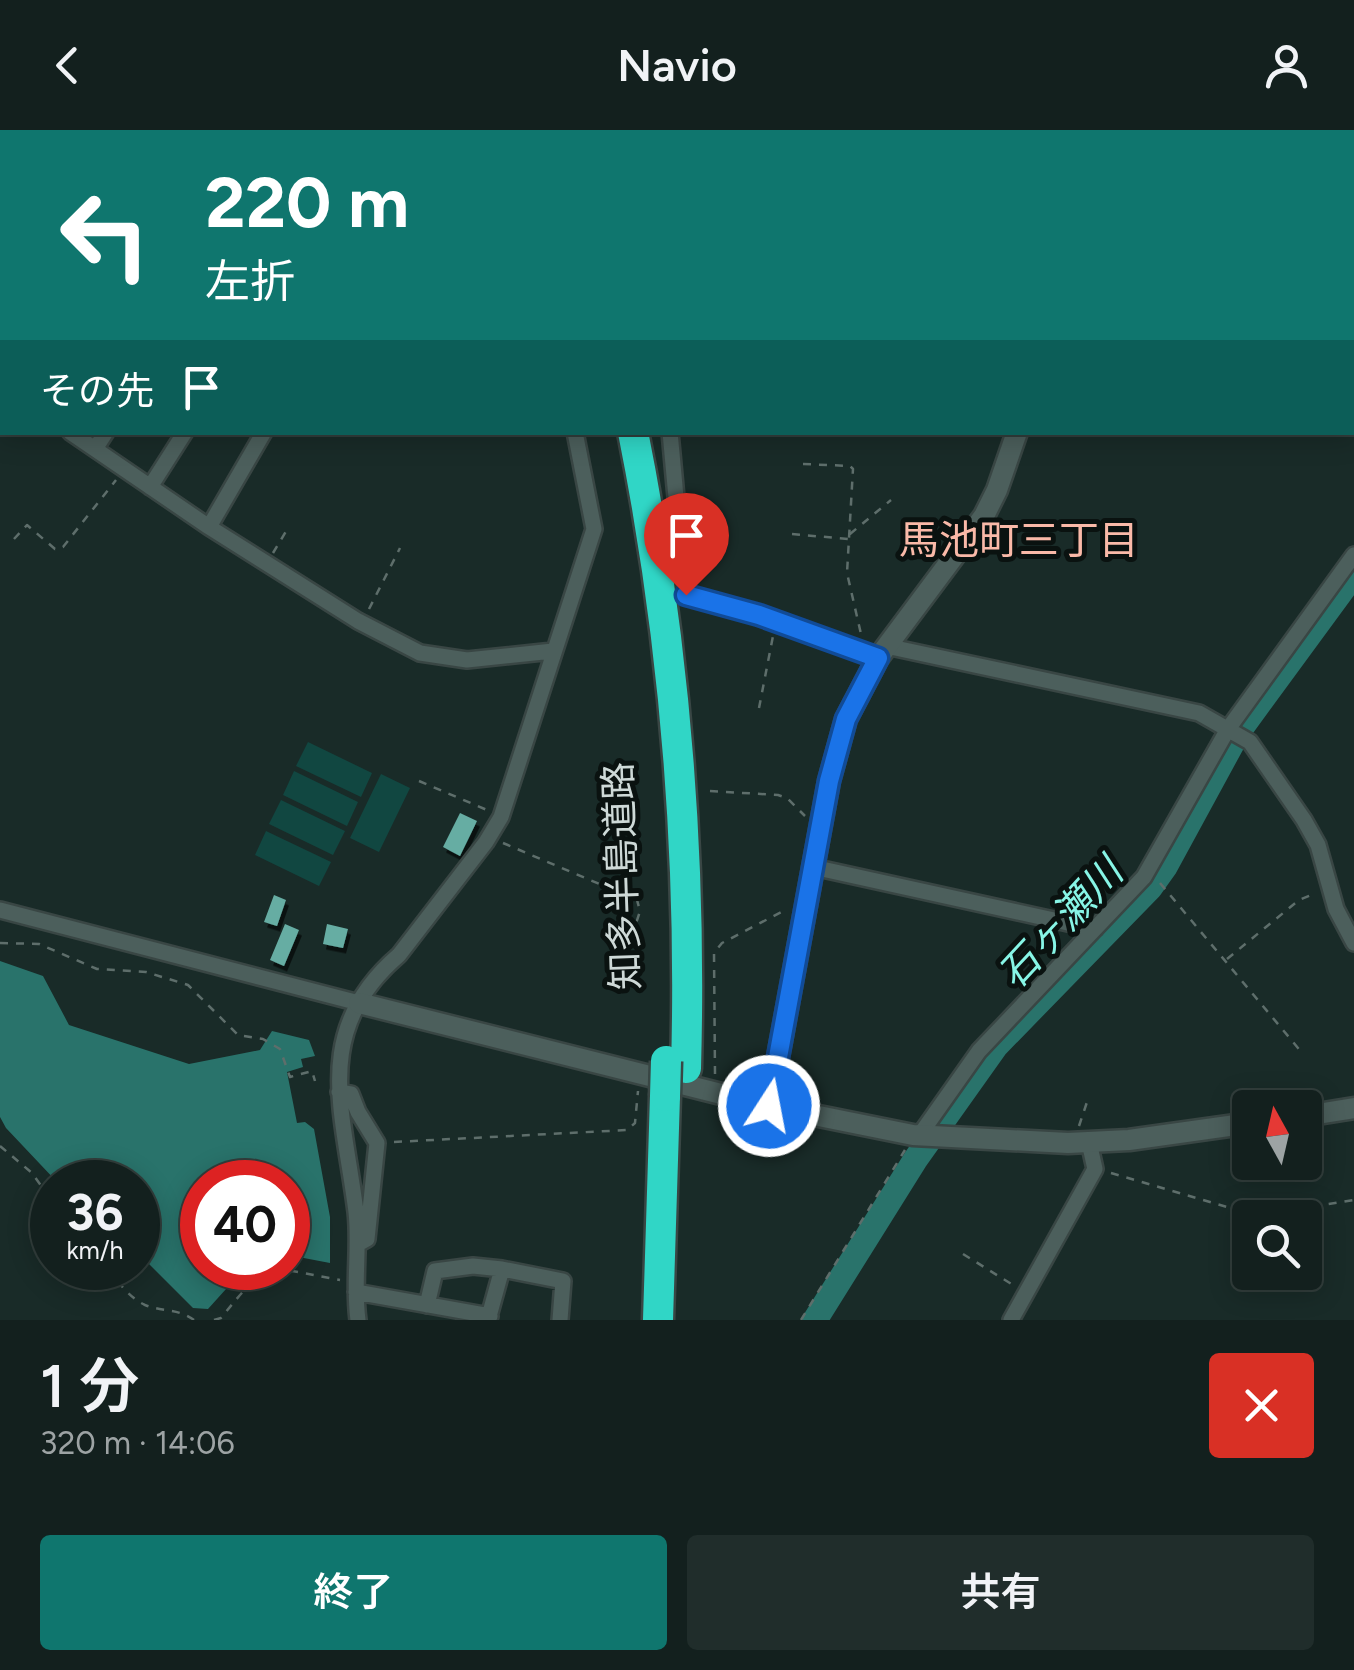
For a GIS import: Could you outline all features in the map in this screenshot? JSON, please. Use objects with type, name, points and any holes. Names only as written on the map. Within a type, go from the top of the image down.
[{"type":"highway","name":"知多半島道路","points":[[614,435],[641,590],[656,725],[675,1081],[678,1320]]},
{"type":"highway","name":"知多半島道路","points":[[634,435],[661,588],[676,724],[685,872],[658,1320]]},
{"type":"street","points":[[74,435],[209,528],[362,623],[420,653],[467,660],[553,650]]},
{"type":"street","points":[[95,450],[104,435]]},
{"type":"street","points":[[150,487],[183,435]]},
{"type":"street","points":[[209,528],[262,435]]},
{"type":"street","points":[[358,1320],[357,1244],[339,1092],[339,1054],[359,1003],[490,835],[501,815],[594,529],[577,435]]},
{"type":"street","points":[[670,435],[686,595],[876,652],[1200,713],[1250,742],[1318,844],[1336,910],[1354,943]]},
{"type":"street","points":[[769,1106],[813,867],[846,719],[876,652],[984,516],[1015,435]]},
{"type":"street","points":[[916,1136],[979,1050],[1156,860],[1354,555]]},
{"type":"street","points":[[813,867],[1095,929]]},
{"type":"street","points":[[0,910],[769,1106],[916,1136],[1084,1142],[1232,1126]]},
{"type":"street","points":[[339,1092],[351,1094],[377,1143],[367,1238],[357,1244]]},
{"type":"street","points":[[1322,1113],[1354,1108]]},
{"type":"street","points":[[1012,1320],[1095,1169],[1084,1142]]},
{"type":"street","points":[[427,1304],[435,1270],[473,1266],[502,1269],[563,1280],[560,1320]]},
{"type":"street","points":[[356,1287],[489,1318],[502,1269]]},
{"type":"path","points":[[803,464],[850,466],[853,470],[848,585],[860,623],[876,652]]},
{"type":"path","points":[[14,539],[27,525],[55,548],[63,547],[125,470]]},
{"type":"path","points":[[792,534],[848,537],[892,500]]},
{"type":"path","points":[[267,564],[288,528]]},
{"type":"path","points":[[362,623],[400,548]]},
{"type":"path","points":[[759,708],[776,621]]},
{"type":"path","points":[[419,782],[501,815]]},
{"type":"path","points":[[710,792],[778,795],[787,798],[808,820],[822,822]]},
{"type":"path","points":[[490,835],[582,879],[637,900],[640,911],[623,965]]},
{"type":"path","points":[[1161,884],[1304,1054]]},
{"type":"path","points":[[1226,960],[1299,900],[1330,890]]},
{"type":"path","points":[[377,1143],[633,1128],[637,1116],[675,1081],[714,953],[722,943],[752,927],[794,905],[806,904]]},
{"type":"path","points":[[0,942],[39,944],[97,969],[146,972],[188,984],[238,1036],[262,1040],[280,1049],[290,1077],[312,1071],[314,1082]]},
{"type":"path","points":[[1084,1142],[1077,1131],[1088,1098]]},
{"type":"path","points":[[800,1320],[916,1136]]},
{"type":"path","points":[[0,1146],[30,1171]]},
{"type":"path","points":[[1095,1169],[1244,1212],[1273,1212],[1354,1200]]},
{"type":"path","points":[[964,1254],[1025,1295]]},
{"type":"path","points":[[214,1320],[221,1318],[255,1276],[276,1269],[356,1287]]},
{"type":"path","points":[[126,1290],[145,1305],[182,1312],[194,1320]]},
{"type":"shaded area","points":[[308,742],[372,773],[361,797],[296,766]]},
{"type":"shaded area","points":[[294,771],[358,802],[347,826],[283,795]]},
{"type":"shaded area","points":[[381,774],[410,788],[379,852],[350,838]]},
{"type":"shaded area","points":[[281,800],[345,831],[333,855],[269,824]]},
{"type":"shaded area","points":[[266,831],[331,862],[319,886],[255,855]]},
{"type":"shaded area","points":[[0,961],[43,976],[69,1025],[189,1064],[260,1050],[272,1031],[309,1040],[315,1056],[301,1059],[303,1067],[287,1072],[297,1123],[305,1122],[314,1129],[330,1217],[330,1263],[310,1259],[310,1160],[180,1160],[180,1290],[225,1290],[208,1309],[193,1308],[160,1275],[160,1160],[36,1160],[0,1117]]},
{"type":"building","points":[[460,813],[477,821],[460,856],[443,847]]},
{"type":"building","points":[[274,895],[286,900],[277,926],[264,922]]},
{"type":"building","points":[[285,924],[299,930],[284,966],[270,960]]},
{"type":"building","points":[[327,924],[348,929],[343,948],[323,944]]},
{"type":"waterway","name":"石ヶ瀬川","points":[[815,1320],[915,1160],[996,1046],[1150,888],[1239,731],[1354,574]]},
{"type":"district","name":"馬池町三丁目","points":[[1019,540]]},
{"type":"route","points":[[686,595],[759,615],[878,658],[862,682],[846,719],[829,781],[769,1106]]}]
